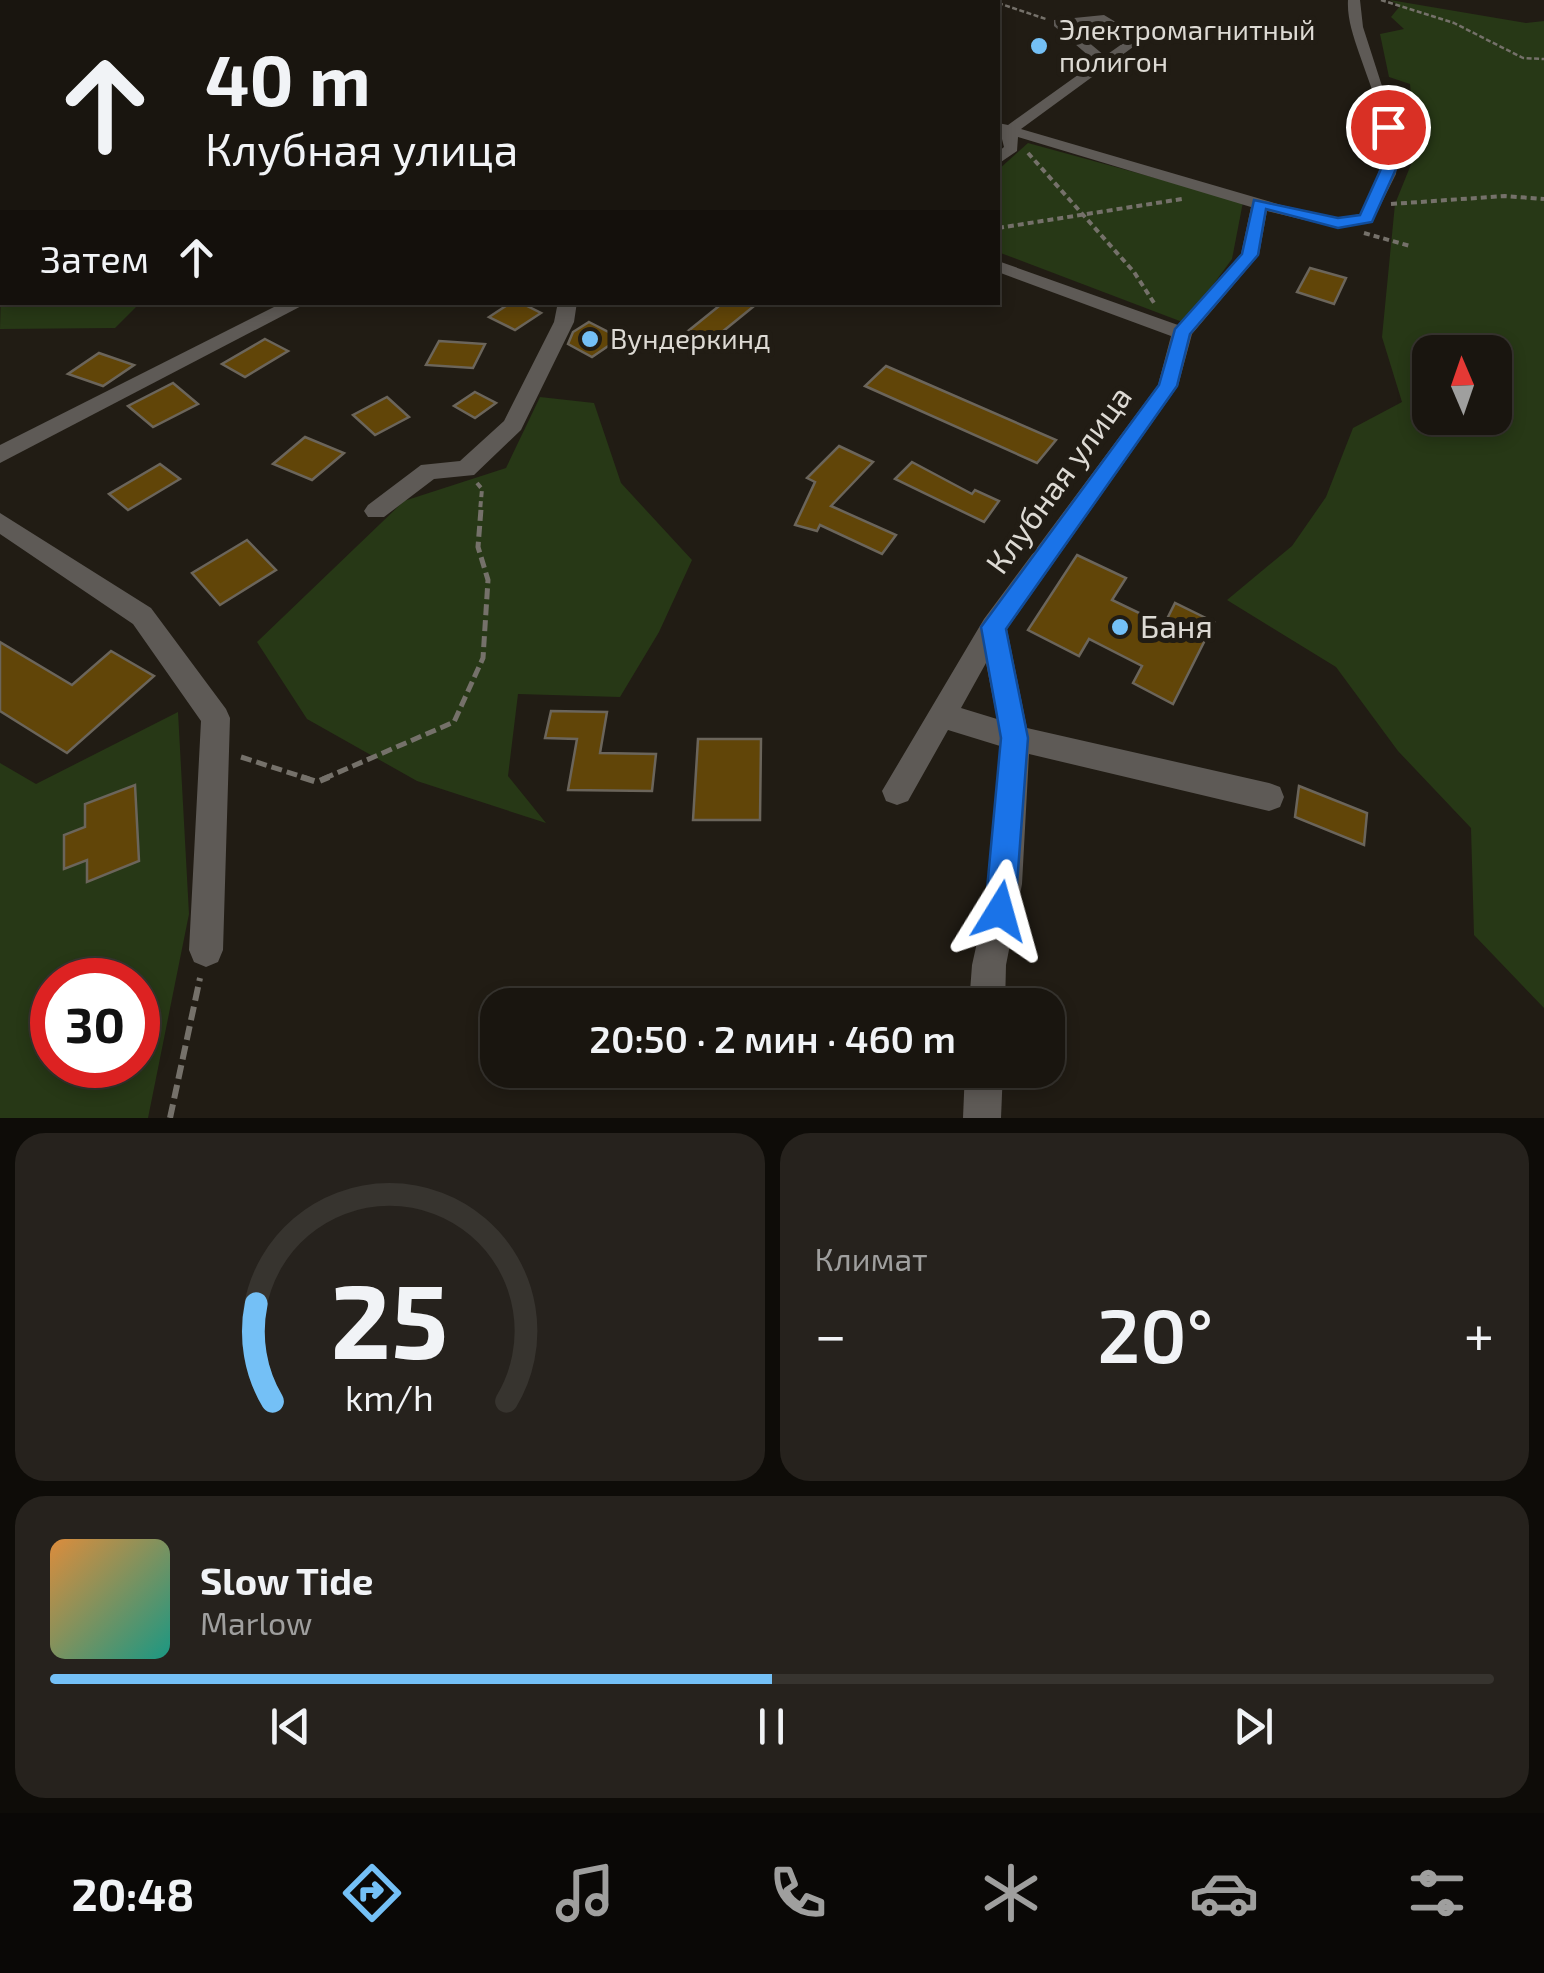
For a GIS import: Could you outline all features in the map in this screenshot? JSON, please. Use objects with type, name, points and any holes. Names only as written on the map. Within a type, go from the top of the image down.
[{"type":"street","points":[[1003,129],[1338,223],[1366,218],[1392,160],[1384,94],[1353,18],[1354,0]]},
{"type":"street","points":[[1003,129],[1138,39],[1104,19],[1058,24]]},
{"type":"street","points":[[1058,24],[1104,62]]},
{"type":"street","points":[[1000,157],[1012,148],[1003,129]]},
{"type":"street","points":[[1000,267],[1182,333],[1250,255],[1260,203]]},
{"type":"street","points":[[0,454],[294,305]]},
{"type":"street","points":[[376,511],[429,471],[466,469],[513,425],[564,322],[567,305]]},
{"type":"street","name":"Клубная улица","points":[[988,988],[1006,884],[1015,738],[994,627],[1168,386],[1182,333]]},
{"type":"street","points":[[0,522],[142,616],[216,718],[206,950]]},
{"type":"street","points":[[897,792],[994,627]]},
{"type":"street","points":[[941,716],[1015,738],[1268,796]]},
{"type":"street","points":[[982,1118],[983,1088]]},
{"type":"path","points":[[1381,0],[1454,24],[1523,58],[1544,59]]},
{"type":"path","points":[[1000,4],[1058,24]]},
{"type":"path","points":[[1003,129],[1085,215],[1134,272],[1161,314],[1182,333]]},
{"type":"path","points":[[1000,228],[1216,190]]},
{"type":"path","points":[[1374,202],[1417,207],[1512,193],[1544,199]]},
{"type":"path","points":[[1338,223],[1410,246]]},
{"type":"path","points":[[215,749],[317,782],[454,722],[483,658],[482,621],[488,580],[478,547],[482,489],[466,469]]},
{"type":"path","points":[[170,1118],[206,950]]},
{"type":"green space","points":[[1390,0],[1526,23],[1544,21],[1544,1008],[1474,935],[1471,828],[1398,751],[1336,667],[1227,600],[1292,546],[1326,497],[1353,428],[1402,402],[1382,337],[1395,204],[1416,152],[1410,84],[1389,77],[1380,34],[1404,29],[1391,17],[1400,6]]},
{"type":"green space","points":[[1028,143],[1243,202],[1232,259],[1185,323],[1000,253],[1000,168]]},
{"type":"green space","points":[[1,305],[138,305],[115,328],[0,329]]},
{"type":"green space","points":[[540,397],[594,403],[621,483],[692,560],[659,632],[620,697],[518,694],[508,776],[546,823],[417,781],[307,719],[257,642],[404,501],[506,468]]},
{"type":"green space","points":[[178,712],[189,914],[160,1058],[160,958],[30,958],[30,1088],[154,1088],[148,1118],[0,1118],[0,763],[36,784]]},
{"type":"building","points":[[1310,268],[1346,278],[1334,304],[1297,292]]},
{"type":"building","points":[[507,305],[525,305],[541,313],[515,330],[489,317]]},
{"type":"building","points":[[720,305],[755,305],[695,354],[672,344]]},
{"type":"building","name":"Вундеркинд","points":[[589,322],[620,338],[592,357],[568,344],[573,332]]},
{"type":"building","points":[[265,339],[288,351],[245,377],[222,364]]},
{"type":"building","points":[[439,341],[485,344],[473,368],[426,365]]},
{"type":"building","points":[[99,353],[134,365],[103,386],[68,374]]},
{"type":"building","points":[[886,366],[1056,440],[1037,463],[865,386]]},
{"type":"building","points":[[173,383],[198,404],[153,427],[128,406]]},
{"type":"building","points":[[475,392],[496,403],[475,418],[454,406]]},
{"type":"building","points":[[387,397],[409,417],[375,435],[353,415]]},
{"type":"building","points":[[305,437],[344,453],[312,480],[273,464]]},
{"type":"building","points":[[839,446],[873,462],[831,506],[896,535],[882,554],[820,525],[817,531],[795,525],[815,482],[807,478]]},
{"type":"building","points":[[912,462],[972,494],[975,490],[999,501],[984,522],[895,479]]},
{"type":"building","points":[[160,464],[180,479],[128,510],[109,494]]},
{"type":"building","points":[[247,540],[276,570],[220,605],[192,573]]},
{"type":"building","name":"Баня","points":[[1077,555],[1126,578],[1112,600],[1164,625],[1175,603],[1214,622],[1173,704],[1133,683],[1142,666],[1089,639],[1079,656],[1028,630]]},
{"type":"building","points":[[0,642],[72,685],[111,651],[154,676],[67,753],[0,711]]},
{"type":"building","points":[[551,711],[607,712],[600,753],[656,754],[652,791],[568,790],[577,739],[545,738]]},
{"type":"building","points":[[698,739],[761,739],[760,820],[693,820]]},
{"type":"building","points":[[135,785],[139,861],[87,882],[87,860],[64,869],[64,835],[85,827],[85,804]]},
{"type":"building","points":[[1299,786],[1367,813],[1364,845],[1295,817]]},
{"type":"place","name":"Электромагнитный полигон","points":[[1039,46]]},
{"type":"place","name":"Вундеркинд","points":[[590,339]]},
{"type":"place","name":"Баня","points":[[1120,627]]},
{"type":"route","points":[[1000,911],[1006,884],[1015,738],[994,627],[1168,386],[1182,333],[1250,255],[1260,203],[1338,223],[1366,218],[1392,160],[1388,127]]}]
